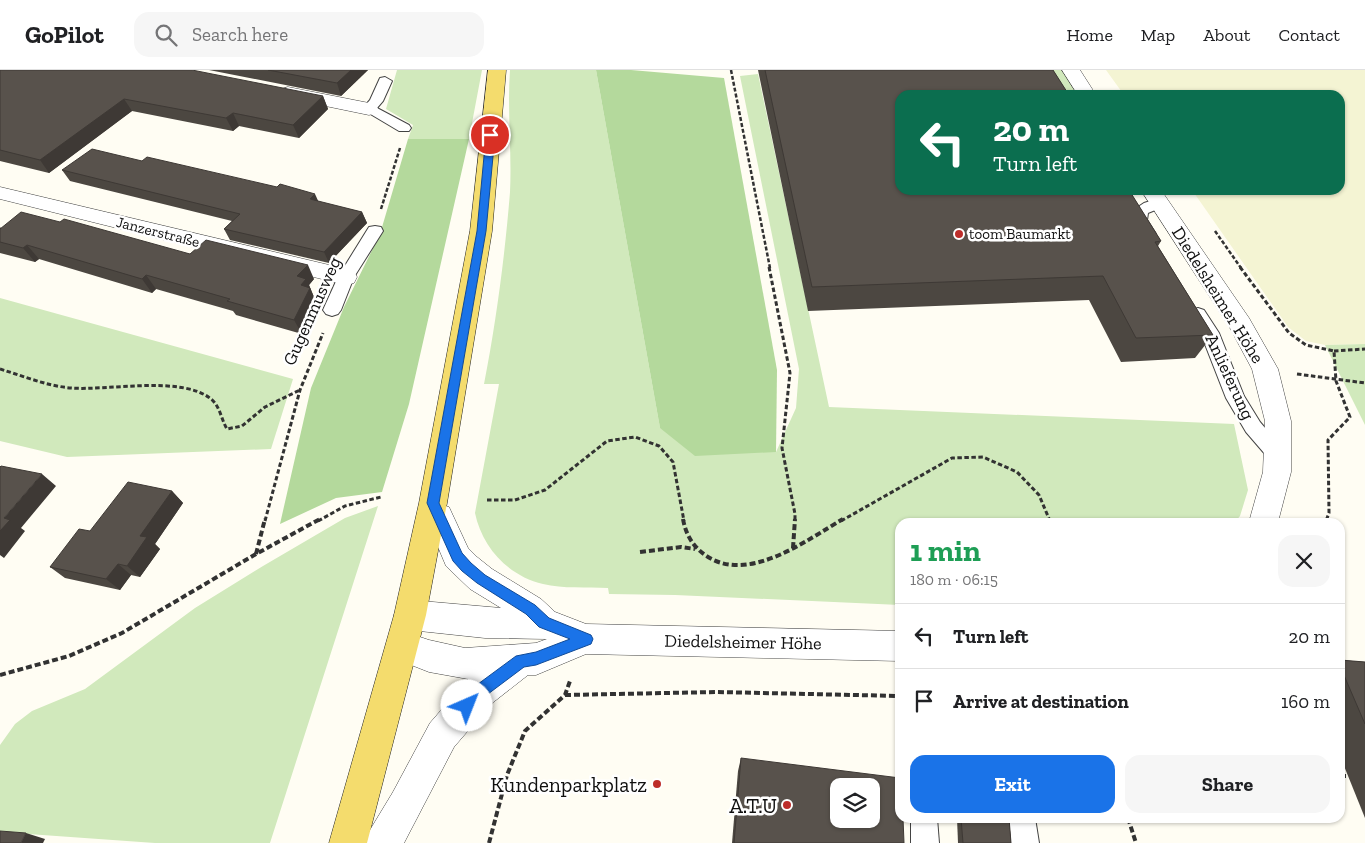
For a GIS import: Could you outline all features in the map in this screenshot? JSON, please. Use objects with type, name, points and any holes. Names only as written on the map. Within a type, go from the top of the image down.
[{"type":"main road","points":[[348,843],[406,630],[436,509],[481,231],[497,70]]},
{"type":"street","points":[[1071,70],[1085,90]]},
{"type":"street","points":[[276,90],[370,109]]},
{"type":"street","name":"Janzerstraße","points":[[0,193],[346,277]]},
{"type":"street","name":"Diedelsheimer Höhe","points":[[1156,197],[1240,324],[1265,369],[1278,421],[1277,472],[1265,518]]},
{"type":"street","points":[[436,509],[457,557],[466,567],[481,579],[530,610],[544,623]]},
{"type":"street","points":[[406,630],[485,623],[544,623],[586,639]]},
{"type":"street","points":[[406,630],[429,656],[464,664],[536,659],[586,639]]},
{"type":"street","name":"Diedelsheimer Höhe","points":[[586,639],[895,646]]},
{"type":"street","points":[[382,843],[406,806],[442,734],[479,692],[521,661]]},
{"type":"lane","points":[[385,81],[376,101],[370,109],[404,128]]},
{"type":"lane","points":[[1156,197],[1149,206],[1140,211],[1139,220],[1160,252]]},
{"type":"lane","name":"Gugenmusweg","points":[[332,310],[346,277],[375,231]]},
{"type":"lane","name":"Anlieferung","points":[[1190,301],[1210,333],[1235,398],[1253,426],[1278,455]]},
{"type":"lane","points":[[1023,823],[1025,843]]},
{"type":"path","points":[[731,70],[790,372],[782,448],[795,514],[793,548]]},
{"type":"path","points":[[375,231],[404,128]]},
{"type":"path","points":[[1214,230],[1283,327],[1296,340],[1312,348],[1334,351],[1365,349]]},
{"type":"path","name":"Gugenmusweg","points":[[256,554],[300,390],[332,310]]},
{"type":"path","points":[[1327,518],[1329,513],[1328,440],[1350,417],[1336,380],[1334,351]]},
{"type":"path","points":[[0,369],[48,384],[71,388],[174,387],[196,390],[211,398],[216,404],[220,410],[222,422],[227,428],[242,426],[265,407],[300,390]]},
{"type":"path","points":[[1265,369],[1365,383]]},
{"type":"path","points":[[487,500],[515,500],[545,490],[607,441],[635,437],[659,446],[674,462],[685,528],[696,549]]},
{"type":"path","points":[[640,552],[681,547],[696,549],[718,563],[747,565],[779,556],[952,458],[983,457],[1017,472],[1039,495],[1049,518]]},
{"type":"path","points":[[0,674],[69,656],[122,633],[256,554],[345,506],[381,497]]},
{"type":"path","points":[[488,843],[507,775],[525,731],[565,696],[717,692],[895,696]]},
{"type":"path","points":[[1130,823],[1136,843]]},
{"type":"green space","points":[[397,70],[482,70],[469,139],[408,139],[413,125],[386,109]]},
{"type":"green space","points":[[510,70],[596,70],[660,428],[776,452],[796,408],[799,369],[740,76],[758,74],[829,407],[1234,424],[1248,490],[1240,516],[1238,518],[895,518],[895,605],[609,594],[608,588],[551,586],[530,580],[519,574],[508,567],[490,548],[478,525],[475,513],[499,384],[484,384],[506,240],[510,192]]},
{"type":"green space","points":[[596,70],[631,70],[724,78],[777,370],[776,452],[695,456],[660,428]]},
{"type":"green space","points":[[1030,70],[1062,70],[1075,90],[1042,90]]},
{"type":"green space","points":[[1106,70],[1365,70],[1365,344],[1325,345],[1306,341],[1288,327],[1196,195],[1345,195],[1345,90],[1120,90]]},
{"type":"green space","points":[[408,139],[469,139],[409,404],[382,492],[336,498],[280,524],[311,388],[344,307],[380,234]]},
{"type":"green space","points":[[0,298],[293,379],[271,449],[67,457],[0,441]]},
{"type":"green space","points":[[1365,344],[1365,425],[1325,345]]},
{"type":"green space","points":[[378,506],[270,843],[155,843],[0,832],[0,745],[15,724],[32,711],[85,689],[195,608],[263,566],[345,518]]},
{"type":"building","points":[[0,70],[192,70],[323,96],[293,125],[233,113],[226,118],[124,99],[40,160],[0,150]]},
{"type":"building","points":[[268,70],[351,70],[337,83]]},
{"type":"building","name":"toom Baumarkt","points":[[765,70],[1053,70],[1066,90],[895,90],[895,195],[1132,195],[1161,241],[1155,242],[1213,335],[1136,338],[1103,276],[812,287]]},
{"type":"building","points":[[92,149],[142,161],[147,157],[277,187],[280,184],[315,194],[310,199],[362,212],[324,252],[224,229],[240,214],[62,170]]},
{"type":"building","points":[[21,212],[60,222],[64,219],[190,254],[206,240],[308,265],[297,276],[306,279],[301,285],[310,288],[294,320],[146,275],[142,279],[27,245],[23,248],[0,242],[0,229]]},
{"type":"building","points":[[0,467],[42,474],[4,518],[10,520],[0,531]]},
{"type":"building","points":[[128,482],[172,491],[140,536],[147,537],[127,566],[118,564],[106,579],[50,567],[79,529],[90,531]]},
{"type":"building","points":[[1345,660],[1365,662],[1365,724],[1345,678]]},
{"type":"building","name":"A.T.U","points":[[741,758],[895,777],[895,823],[903,823],[904,843],[734,843]]},
{"type":"building","points":[[961,823],[1009,823],[1011,843],[963,843]]},
{"type":"building","points":[[0,831],[26,833],[21,843],[0,843]]},
{"type":"place","name":"toom Baumarkt","points":[[959,234]]},
{"type":"place","name":"Kundenparkplatz","points":[[657,784]]},
{"type":"place","name":"A.T.U","points":[[787,805]]},
{"type":"route","points":[[467,706],[479,692],[521,661],[536,659],[586,639],[544,623],[530,610],[481,579],[466,567],[457,557],[433,503],[481,231],[490,135]]}]
